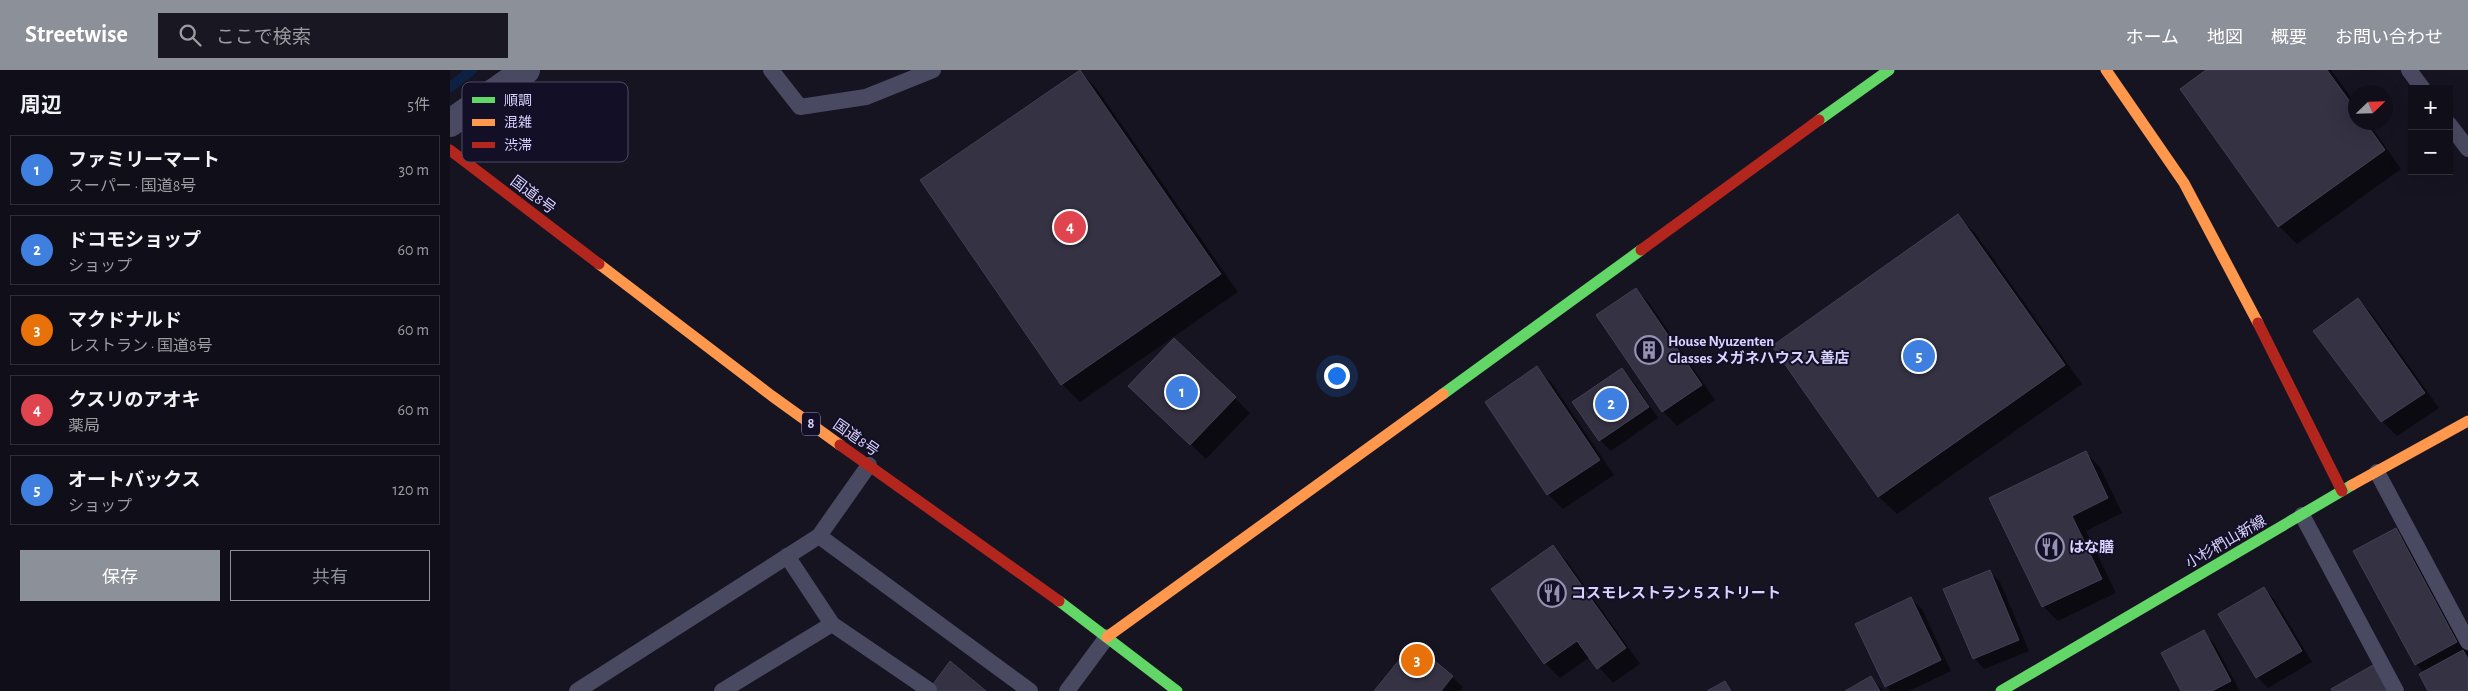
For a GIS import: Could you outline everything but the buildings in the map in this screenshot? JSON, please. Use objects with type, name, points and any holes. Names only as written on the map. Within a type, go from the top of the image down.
[{"type":"main road","points":[[1107,637],[1889,70]]},
{"type":"main road","points":[[2106,70],[2184,183],[2252,310],[2342,491]]},
{"type":"main road","name":"国道8号","points":[[450,150],[462,159]]},
{"type":"main road","name":"国道8号","points":[[466,162],[772,396],[1107,637],[1176,691]]},
{"type":"main road","name":"小杉椚山新線","points":[[2001,691],[2342,491],[2468,421]]},
{"type":"street","points":[[509,82],[526,70]]},
{"type":"street","points":[[450,123],[462,115]]},
{"type":"lane","points":[[771,70],[800,107],[866,97],[933,70]]},
{"type":"lane","points":[[2409,70],[2420,85]]},
{"type":"lane","points":[[2453,129],[2468,149]]},
{"type":"lane","points":[[577,691],[819,536],[869,465]]},
{"type":"lane","points":[[2377,472],[2468,642]]},
{"type":"lane","points":[[2302,515],[2396,691]]},
{"type":"lane","points":[[819,536],[1030,691]]},
{"type":"lane","points":[[787,556],[832,624],[929,690]]},
{"type":"lane","points":[[722,691],[832,624]]},
{"type":"lane","points":[[1068,691],[1107,637]]},
{"type":"waterway","points":[[450,87],[472,70]]},
{"type":"traffic: fast","points":[[1819,120],[1889,70]]},
{"type":"traffic: fast","points":[[1443,394],[1641,250]]},
{"type":"traffic: fast","points":[[2001,691],[2352,485]]},
{"type":"traffic: fast","points":[[1059,601],[1177,691]]},
{"type":"traffic: slow","points":[[2106,70],[2184,183],[2258,323]]},
{"type":"traffic: slow","points":[[599,264],[772,396],[840,445]]},
{"type":"traffic: slow","points":[[1107,637],[1443,394]]},
{"type":"traffic: slow","points":[[2352,485],[2468,421]]},
{"type":"traffic: jam","points":[[1641,250],[1819,120]]},
{"type":"traffic: jam","points":[[450,150],[462,159]]},
{"type":"traffic: jam","points":[[466,162],[599,264]]},
{"type":"traffic: jam","points":[[2258,323],[2342,491]]},
{"type":"traffic: jam","points":[[840,445],[1059,601]]},
{"type":"place","name":"クスリのアオキ","points":[[1070,227]]},
{"type":"place","name":"House Nyuzenten Glasses メガネハウス入善店","points":[[1649,350]]},
{"type":"place","name":"オートバックス","points":[[1919,356]]},
{"type":"place","name":"ファミリーマート","points":[[1182,392]]},
{"type":"place","name":"ドコモショップ","points":[[1611,404]]},
{"type":"place","name":"はな膳","points":[[2050,547]]},
{"type":"place","name":"コスモレストラン５ストリート","points":[[1552,593]]},
{"type":"place","name":"マクドナルド","points":[[1417,660]]}]
